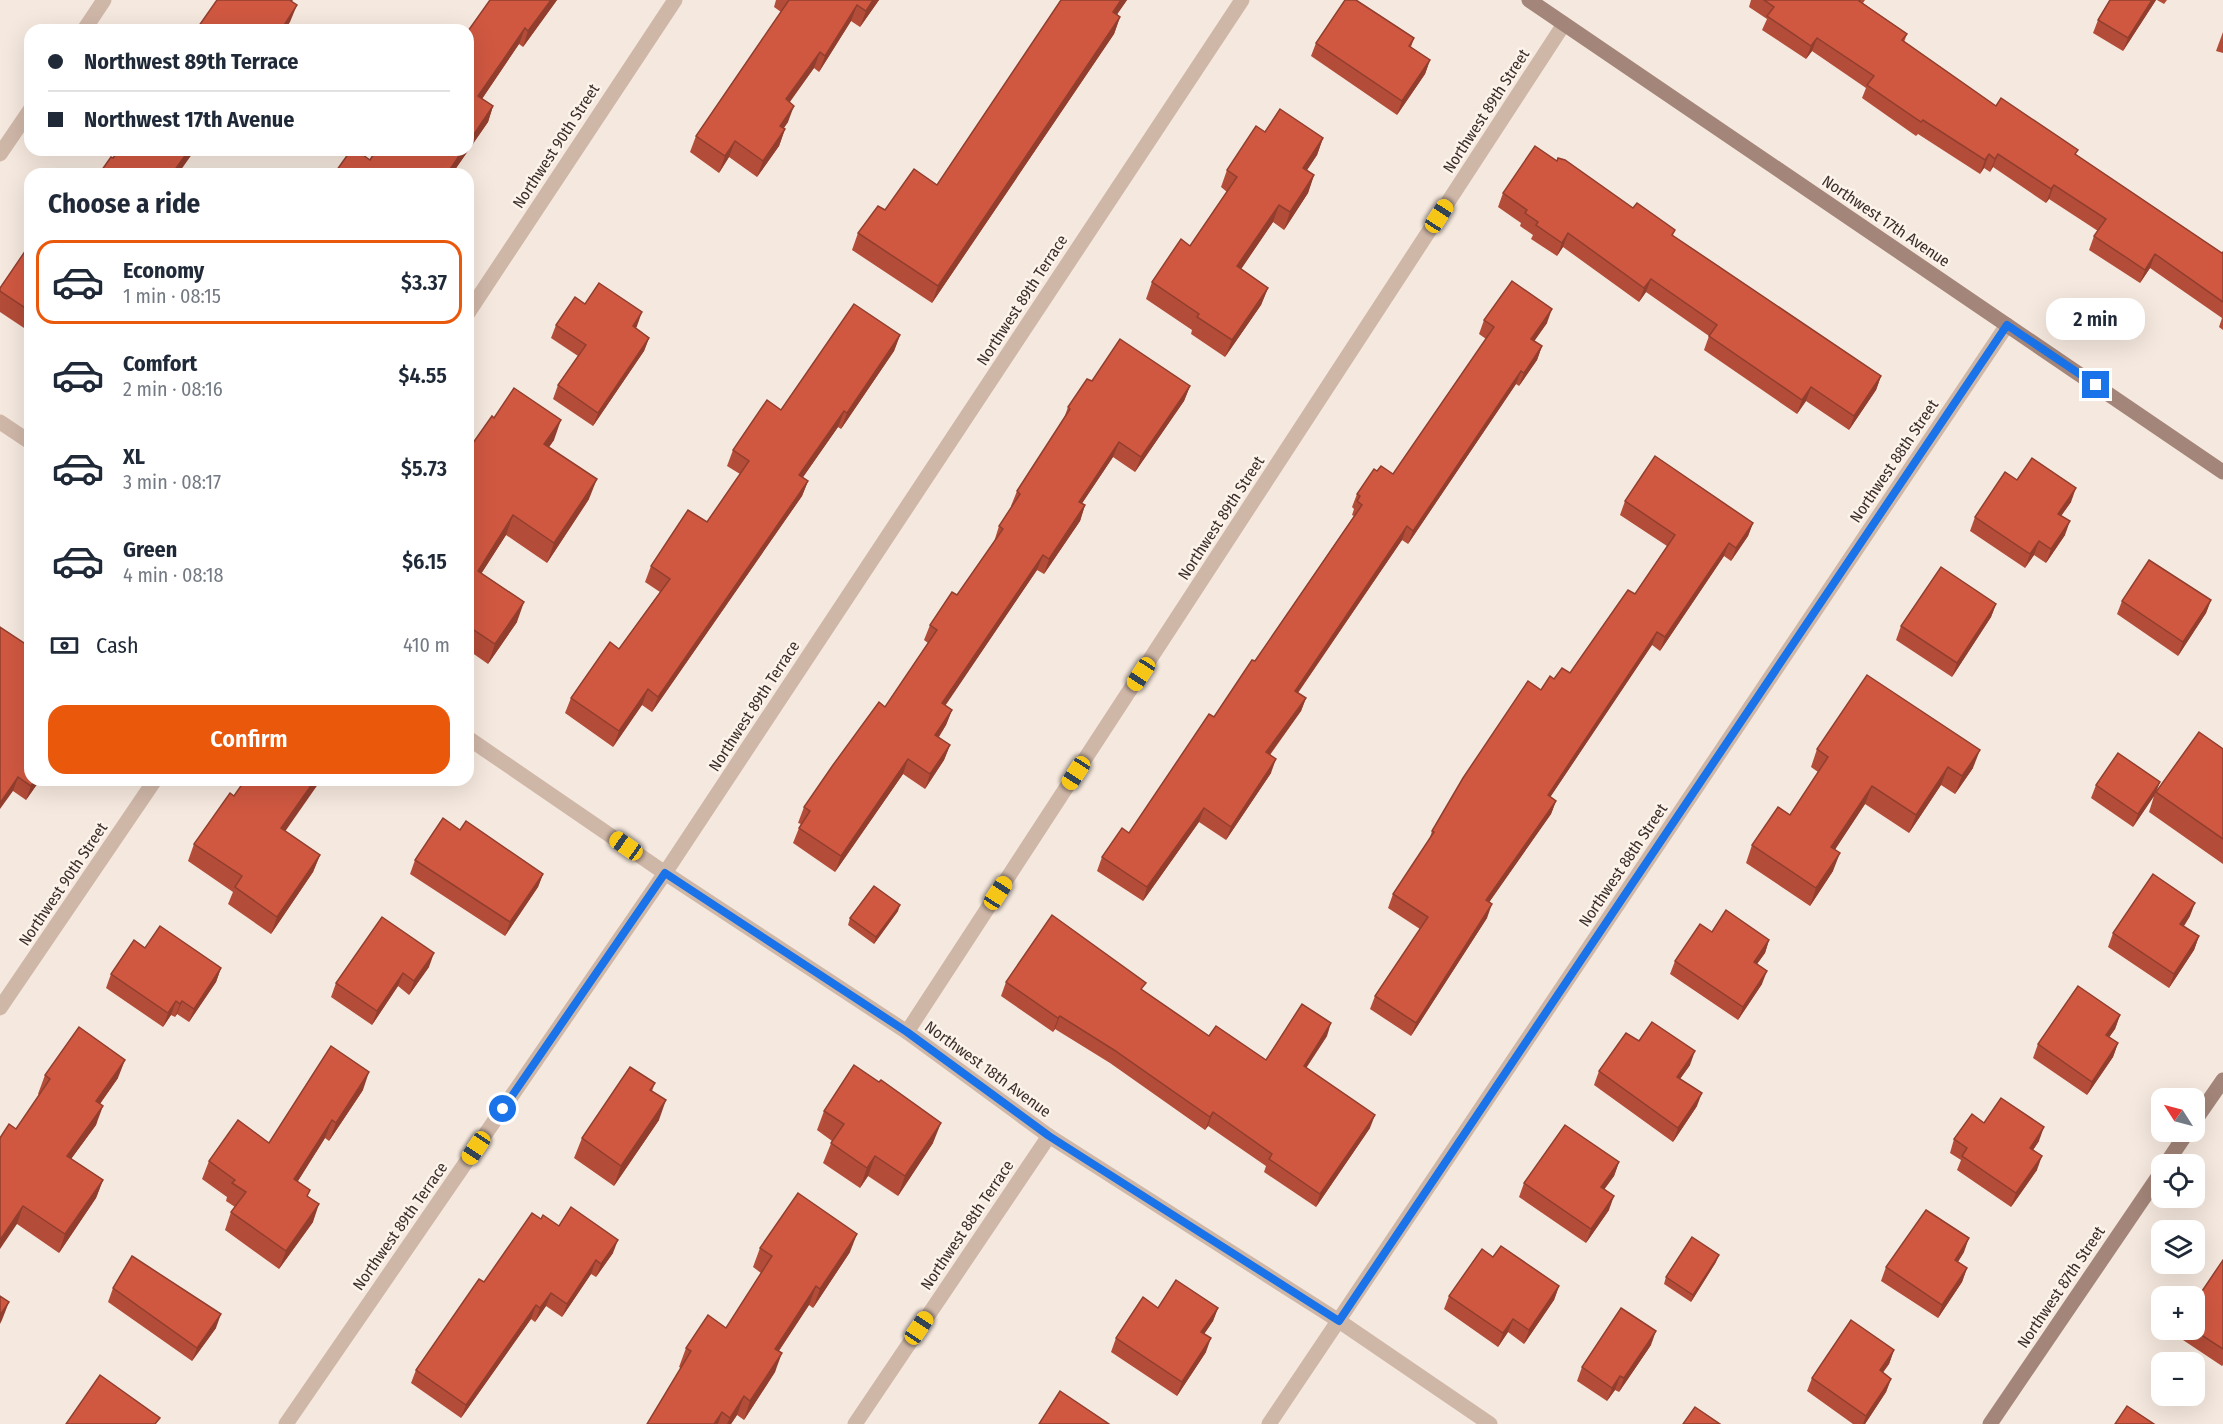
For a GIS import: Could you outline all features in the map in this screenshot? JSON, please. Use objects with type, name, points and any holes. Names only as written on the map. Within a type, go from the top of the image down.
[{"type":"main road","name":"Northwest 17th Avenue","points":[[1529,0],[2223,472]]},
{"type":"main road","points":[[2205,1106],[2223,1080]]},
{"type":"main road","name":"Northwest 87th Street","points":[[1990,1424],[2151,1187]]},
{"type":"street","points":[[88,24],[104,0]]},
{"type":"street","name":"Northwest 90th Street","points":[[474,304],[675,0]]},
{"type":"street","name":"Northwest 89th Terrace","points":[[286,1424],[665,873],[1242,0]]},
{"type":"street","name":"Northwest 89th Street","points":[[907,1032],[1564,24]]},
{"type":"street","points":[[0,154],[24,119]]},
{"type":"street","name":"Northwest 88th Street","points":[[1269,1424],[2007,325]]},
{"type":"street","points":[[0,422],[24,438]]},
{"type":"street","name":"Northwest 18th Avenue","points":[[474,742],[665,873],[907,1032],[1049,1136],[1339,1321],[1490,1424]]},
{"type":"street","name":"Northwest 90th Street","points":[[0,1008],[151,786]]},
{"type":"street","name":"Northwest 88th Terrace","points":[[855,1424],[1049,1136]]},
{"type":"building","points":[[217,0],[292,0],[297,5],[285,24],[200,24]]},
{"type":"building","points":[[490,0],[551,0],[528,31],[525,28],[478,96],[493,106],[474,134],[474,24]]},
{"type":"building","points":[[789,0],[873,0],[866,11],[857,5],[825,56],[820,52],[786,99],[794,106],[780,126],[785,129],[763,161],[735,141],[725,156],[696,136]]},
{"type":"building","points":[[1061,0],[1121,0],[1113,12],[1120,17],[938,286],[858,233],[878,206],[885,210],[914,169],[937,185]]},
{"type":"building","points":[[1345,0],[1356,0],[1414,38],[1409,46],[1430,60],[1402,101],[1316,43]]},
{"type":"building","points":[[1764,0],[1860,0],[1907,34],[1902,40],[1996,106],[2001,98],[2078,150],[2075,154],[2223,252],[2223,302],[2155,254],[2145,270],[2094,236],[2106,219],[2054,185],[2051,189],[1998,154],[1995,159],[1989,154],[1985,160],[1923,120],[1921,122],[1867,85],[1874,76],[1817,38],[1811,46],[1767,16],[1774,7]]},
{"type":"building","points":[[2110,0],[2152,0],[2128,38],[2098,20]]},
{"type":"building","points":[[1280,109],[1323,138],[1303,168],[1314,175],[1290,212],[1279,205],[1237,266],[1268,288],[1232,340],[1197,317],[1199,314],[1152,282],[1181,239],[1190,246],[1237,177],[1227,170],[1256,126],[1265,132]]},
{"type":"building","points":[[1535,146],[1557,161],[1558,158],[1565,160],[1633,208],[1637,203],[1675,230],[1672,235],[1881,376],[1854,416],[1811,387],[1802,400],[1709,336],[1717,325],[1651,279],[1644,288],[1568,233],[1562,243],[1536,225],[1538,222],[1525,213],[1527,210],[1503,193]]},
{"type":"building","points":[[114,156],[185,156],[176,168],[103,168],[111,157]]},
{"type":"building","points":[[347,156],[364,156],[370,160],[372,156],[459,156],[451,168],[338,168]]},
{"type":"building","points":[[24,253],[24,307],[0,291]]},
{"type":"building","points":[[1512,281],[1552,309],[1531,339],[1542,346],[1524,373],[1521,371],[1413,531],[1407,526],[1295,691],[1306,698],[1266,752],[1276,759],[1231,827],[1204,808],[1147,887],[1102,857],[1122,828],[1129,833],[1209,714],[1214,717],[1252,660],[1255,661],[1362,505],[1357,501],[1360,496],[1357,494],[1374,469],[1377,471],[1381,466],[1393,474],[1494,327],[1484,320]]},
{"type":"building","points":[[599,283],[642,312],[633,326],[649,338],[598,413],[558,385],[586,345],[556,325],[575,297],[585,304]]},
{"type":"building","points":[[854,304],[900,335],[847,413],[844,411],[799,475],[808,481],[658,697],[648,689],[619,731],[571,698],[610,642],[619,649],[670,579],[651,566],[688,510],[707,522],[749,461],[733,450],[767,400],[781,410]]},
{"type":"building","points":[[1120,339],[1190,386],[1141,457],[1119,442],[1079,502],[1085,505],[1049,559],[1043,555],[942,703],[952,710],[935,735],[950,745],[930,774],[908,759],[841,856],[799,828],[810,811],[804,807],[879,702],[885,707],[937,630],[930,625],[952,592],[957,595],[1003,529],[999,526],[1020,494],[1017,491],[1070,409],[1068,407],[1087,379],[1092,381]]},
{"type":"building","points":[[514,388],[561,420],[544,444],[597,479],[554,543],[513,515],[478,571],[524,602],[495,644],[474,630],[474,442],[492,416],[494,418]]},
{"type":"building","points":[[1655,456],[1753,523],[1736,548],[1729,543],[1665,637],[1657,632],[1548,795],[1556,801],[1486,900],[1492,904],[1416,1023],[1375,996],[1428,917],[1393,894],[1434,832],[1432,831],[1463,778],[1528,681],[1541,690],[1550,676],[1554,679],[1562,668],[1570,673],[1628,590],[1635,594],[1675,535],[1625,501]]},
{"type":"building","points":[[2032,458],[2076,488],[2058,514],[2070,521],[2051,549],[2039,541],[2030,554],[1975,517],[2005,472],[2017,480]]},
{"type":"building","points":[[2149,560],[2211,600],[2183,642],[2122,601]]},
{"type":"building","points":[[1941,567],[1996,604],[1957,663],[1901,626]]},
{"type":"building","points":[[0,627],[24,643],[24,781],[18,777],[0,803]]},
{"type":"building","points":[[1867,675],[1980,750],[1962,776],[1948,767],[1916,815],[1872,786],[1831,847],[1840,853],[1816,888],[1752,845],[1778,807],[1790,815],[1828,757],[1817,749]]},
{"type":"building","points":[[2199,732],[2223,749],[2223,839],[2156,792]]},
{"type":"building","points":[[2118,753],[2160,782],[2138,814],[2096,785]]},
{"type":"building","points":[[241,786],[311,786],[281,828],[320,855],[277,917],[235,887],[242,876],[194,844],[230,793],[234,796]]},
{"type":"building","points":[[443,818],[460,830],[466,821],[543,874],[510,922],[415,860]]},
{"type":"building","points":[[2153,874],[2195,903],[2180,924],[2199,936],[2174,974],[2113,933]]},
{"type":"building","points":[[874,886],[900,905],[876,937],[850,918]]},
{"type":"building","points":[[1726,910],[1769,940],[1754,962],[1767,971],[1743,1007],[1675,961],[1700,924],[1712,932]]},
{"type":"building","points":[[1052,915],[1146,983],[1141,989],[1209,1036],[1216,1026],[1266,1060],[1302,1004],[1331,1023],[1304,1066],[1375,1115],[1320,1194],[1269,1159],[1272,1154],[1213,1112],[1210,1117],[1114,1050],[1060,1016],[1058,1018],[1006,982]]},
{"type":"building","points":[[382,917],[434,953],[414,981],[403,973],[377,1011],[336,983]]},
{"type":"building","points":[[160,926],[221,968],[194,1009],[182,1001],[180,1004],[176,1001],[168,1013],[111,974],[134,940],[145,948]]},
{"type":"building","points":[[2078,986],[2120,1015],[2106,1035],[2118,1043],[2092,1082],[2038,1044]]},
{"type":"building","points":[[1652,1022],[1695,1051],[1677,1077],[1702,1093],[1678,1128],[1599,1071],[1626,1033],[1639,1041]]},
{"type":"building","points":[[79,1027],[125,1060],[96,1101],[103,1106],[67,1156],[103,1180],[65,1234],[23,1206],[0,1240],[0,1138],[9,1124],[16,1129],[50,1079],[45,1075]]},
{"type":"building","points":[[331,1046],[369,1072],[336,1123],[332,1120],[294,1179],[310,1190],[307,1196],[319,1204],[286,1251],[231,1212],[246,1192],[232,1183],[235,1180],[209,1161],[238,1120],[269,1143]]},
{"type":"building","points":[[854,1065],[879,1082],[881,1080],[941,1123],[905,1176],[875,1156],[867,1168],[831,1143],[844,1124],[824,1111]]},
{"type":"building","points":[[630,1067],[655,1083],[650,1090],[666,1100],[621,1166],[582,1138]]},
{"type":"building","points":[[2001,1098],[2044,1127],[2030,1148],[2042,1156],[2016,1193],[1962,1156],[1967,1148],[1954,1139],[1972,1114],[1984,1123]]},
{"type":"building","points":[[1565,1125],[1619,1162],[1601,1187],[1614,1196],[1591,1229],[1524,1183]]},
{"type":"building","points":[[798,1193],[857,1234],[820,1289],[816,1286],[775,1349],[782,1353],[750,1401],[744,1396],[730,1418],[722,1412],[714,1424],[647,1424],[691,1351],[686,1348],[708,1315],[726,1328],[772,1256],[760,1248]]},
{"type":"building","points":[[571,1207],[618,1240],[601,1264],[596,1260],[567,1304],[551,1293],[540,1308],[536,1305],[466,1405],[416,1370],[479,1279],[484,1282],[532,1213],[541,1219],[543,1215],[559,1226]]},
{"type":"building","points":[[1926,1210],[1969,1238],[1955,1260],[1967,1268],[1942,1305],[1886,1267]]},
{"type":"building","points":[[1692,1237],[1719,1255],[1693,1295],[1666,1277]]},
{"type":"building","points":[[1501,1246],[1559,1286],[1529,1330],[1513,1319],[1503,1333],[1449,1296],[1482,1249],[1493,1257]]},
{"type":"building","points":[[132,1256],[221,1314],[197,1348],[113,1288]]},
{"type":"building","points":[[2223,1260],[2223,1349],[2205,1337],[2205,1287]]},
{"type":"building","points":[[1176,1280],[1218,1308],[1201,1332],[1211,1338],[1182,1382],[1116,1338],[1143,1297],[1158,1308]]},
{"type":"building","points":[[0,1296],[9,1302],[0,1315]]},
{"type":"building","points":[[1621,1308],[1656,1331],[1624,1378],[1620,1376],[1612,1388],[1582,1367]]},
{"type":"building","points":[[1851,1320],[1894,1350],[1880,1370],[1891,1379],[1866,1416],[1812,1378]]},
{"type":"building","points":[[100,1375],[160,1418],[155,1424],[66,1424]]},
{"type":"building","points":[[1060,1391],[1109,1424],[1039,1424]]},
{"type":"building","points":[[2127,1406],[2154,1424],[2115,1424]]},
{"type":"building","points":[[1695,1407],[1720,1424],[1683,1424]]},
{"type":"route","points":[[503,1109],[665,873],[907,1032],[1049,1136],[1339,1321],[2007,325],[2096,385]]}]
